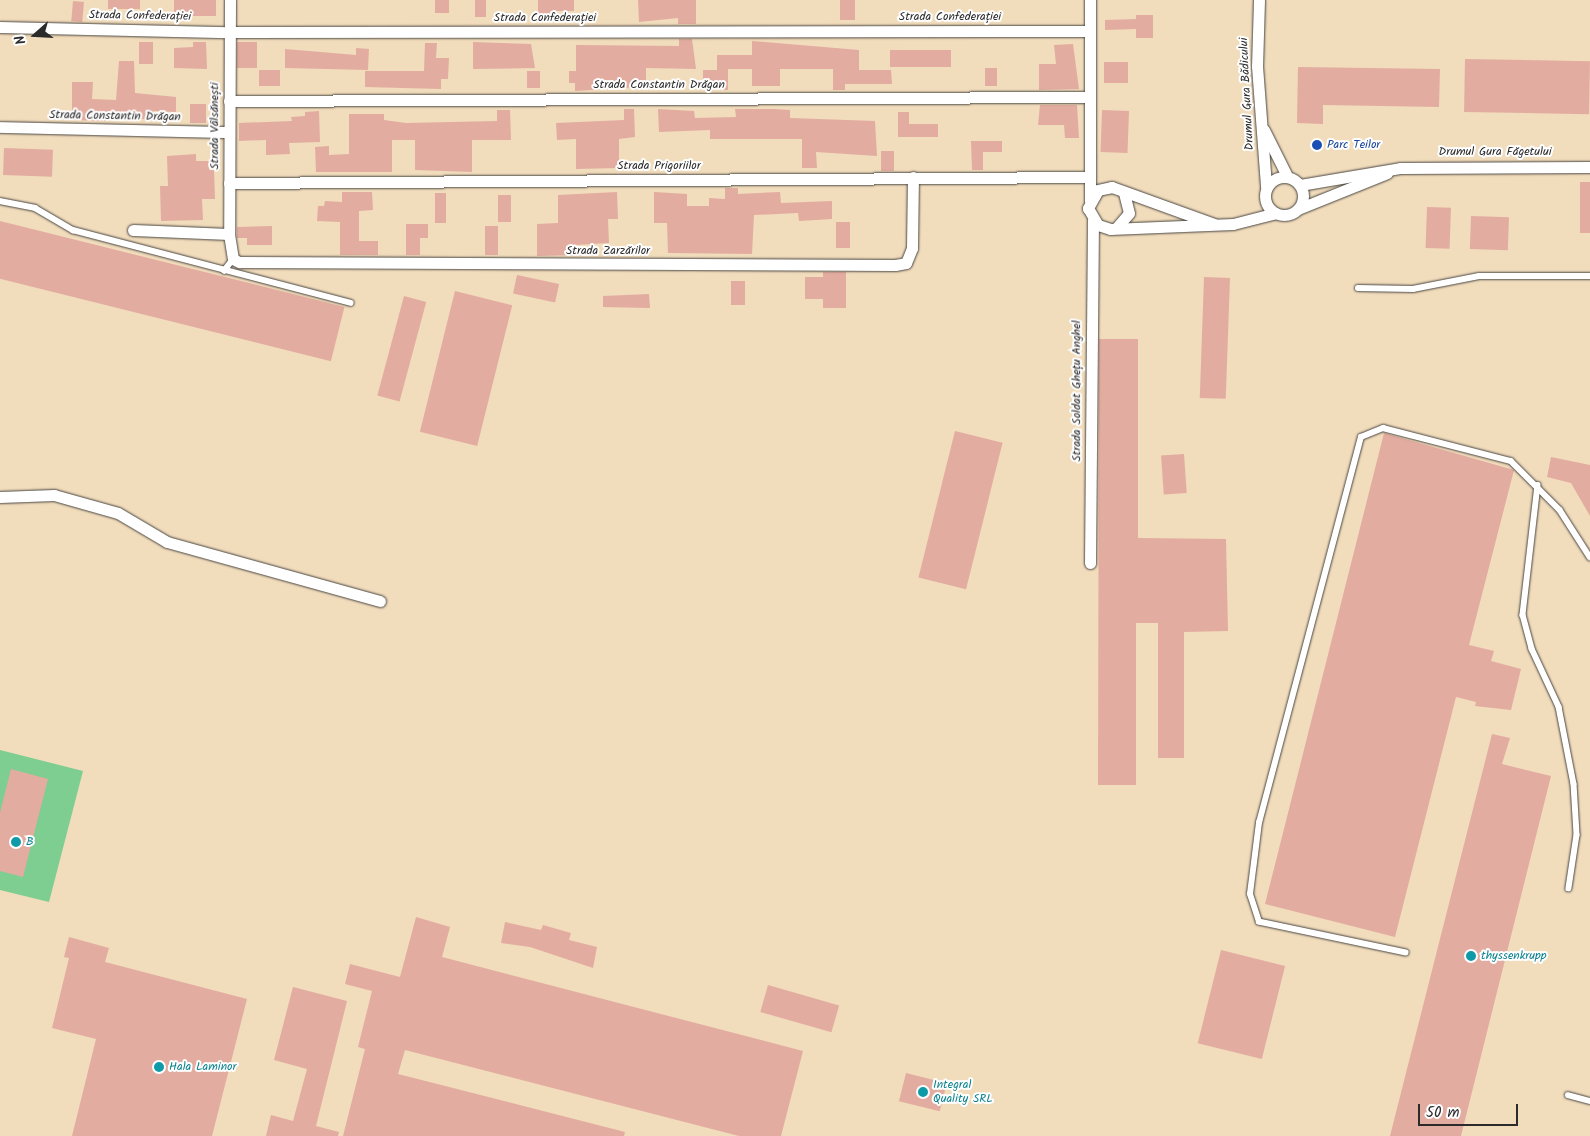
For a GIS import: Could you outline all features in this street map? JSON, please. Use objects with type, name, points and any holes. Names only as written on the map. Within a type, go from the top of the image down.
[{"type":"street","name":"Strada Vâlsănești","points":[[230,0],[229,234],[231,255]]},
{"type":"street","points":[[1090,0],[1088,177],[1093,220],[1104,228],[1214,224],[1258,219],[1276,213],[1287,215],[1298,209],[1303,197],[1300,185],[1287,176],[1261,124]]},
{"type":"street","name":"Drumul Gura Bădicului","points":[[1259,0],[1261,124],[1266,187]]},
{"type":"street","name":"Strada Confederației","points":[[0,27],[229,32],[1090,31]]},
{"type":"street","name":"Strada Constantin Drăgan","points":[[229,101],[1090,96]]},
{"type":"street","name":"Strada Constantin Drăgan","points":[[0,127],[229,132]]},
{"type":"street","name":"Drumul Gura Făgetului","points":[[1300,185],[1400,168],[1590,166]]},
{"type":"street","name":"Drumul Gura Făgetului","points":[[1298,209],[1400,168]]},
{"type":"street","points":[[1258,219],[1265,201],[1266,187],[1275,178],[1287,176]]},
{"type":"street","name":"Strada Zarzărilor","points":[[231,255],[403,265],[895,265],[906,263],[912,248],[913,177]]},
{"type":"street","points":[[1088,177],[1105,188],[1214,224]]},
{"type":"street","name":"Strada Prigoriilor","points":[[229,183],[1088,177]]},
{"type":"street","points":[[1090,201],[1105,188]]},
{"type":"street","points":[[1117,227],[1130,213],[1124,194]]},
{"type":"street","points":[[1265,201],[1276,213]]},
{"type":"street","name":"Strada Soldat Ghețu Anghel","points":[[1090,563],[1093,220]]},
{"type":"street","points":[[133,230],[229,234]]},
{"type":"street","points":[[0,497],[54,495],[118,514],[167,542],[380,601]]},
{"type":"lane","points":[[0,201],[35,208],[73,230],[351,303]]},
{"type":"lane","points":[[224,271],[231,255]]},
{"type":"lane","points":[[1358,288],[1413,289],[1479,276],[1590,276]]},
{"type":"lane","points":[[1406,953],[1259,922],[1250,894],[1259,823],[1349,474],[1361,438],[1382,428],[1511,461],[1538,485],[1590,557]]},
{"type":"lane","points":[[1538,485],[1523,615],[1532,649],[1559,708],[1574,784],[1577,835],[1569,888]]},
{"type":"lane","points":[[1568,1095],[1590,1101]]},
{"type":"green space","points":[[0,750],[83,771],[49,902],[0,890]]},
{"type":"building","points":[[108,0],[140,0],[140,9],[108,9]]},
{"type":"building","points":[[174,0],[216,0],[216,16],[174,16]]},
{"type":"building","points":[[435,0],[449,0],[449,13],[435,13]]},
{"type":"building","points":[[475,0],[486,0],[486,17],[475,17]]},
{"type":"building","points":[[538,0],[574,0],[574,11],[550,11],[550,17],[538,18]]},
{"type":"building","points":[[638,0],[696,0],[696,24],[678,24],[678,18],[639,22]]},
{"type":"building","points":[[840,0],[855,0],[855,20],[840,20]]},
{"type":"building","points":[[73,1],[84,2],[82,22],[71,21]]},
{"type":"building","points":[[1136,15],[1153,15],[1153,38],[1136,38],[1136,29],[1105,30],[1105,20],[1136,19]]},
{"type":"building","points":[[679,39],[692,39],[696,69],[646,68],[646,83],[638,87],[575,91],[575,83],[569,83],[569,71],[576,71],[576,45],[679,46]]},
{"type":"building","points":[[752,41],[859,50],[859,70],[891,70],[892,84],[845,84],[845,90],[833,90],[833,69],[780,69],[780,86],[752,86],[752,69],[728,69],[728,90],[703,89],[703,70],[717,70],[717,55],[752,55]]},
{"type":"building","points":[[139,42],[153,42],[153,64],[139,64]]},
{"type":"building","points":[[193,42],[206,42],[207,69],[174,68],[174,48],[193,47]]},
{"type":"building","points":[[237,42],[257,42],[257,68],[237,68]]},
{"type":"building","points":[[473,42],[531,44],[535,68],[473,69]]},
{"type":"building","points":[[425,43],[437,43],[436,58],[449,58],[448,79],[441,79],[441,89],[365,87],[365,71],[424,71]]},
{"type":"building","points":[[1073,44],[1079,89],[1039,90],[1039,64],[1056,64],[1054,45]]},
{"type":"building","points":[[356,48],[369,49],[368,70],[285,68],[285,49],[356,55]]},
{"type":"building","points":[[890,50],[951,50],[951,67],[890,67]]},
{"type":"building","points":[[1465,59],[1590,61],[1589,114],[1464,112]]},
{"type":"building","points":[[119,61],[134,61],[135,93],[176,97],[176,112],[154,111],[154,120],[106,116],[106,121],[72,120],[72,82],[93,82],[92,99],[116,100]]},
{"type":"building","points":[[1104,62],[1128,62],[1128,83],[1104,83]]},
{"type":"building","points":[[1298,67],[1440,69],[1439,107],[1323,105],[1323,124],[1297,123]]},
{"type":"building","points":[[985,68],[997,68],[997,86],[985,86]]},
{"type":"building","points":[[259,70],[280,70],[280,86],[259,86]]},
{"type":"building","points":[[527,71],[540,71],[540,88],[527,88]]},
{"type":"building","points":[[190,104],[206,104],[206,123],[190,123]]},
{"type":"building","points":[[1040,105],[1077,105],[1079,138],[1065,138],[1064,125],[1038,125]]},
{"type":"building","points":[[624,109],[634,109],[635,137],[619,139],[619,168],[576,169],[576,139],[557,140],[556,123],[624,120]]},
{"type":"building","points":[[658,109],[694,111],[695,118],[736,117],[735,109],[774,109],[790,110],[790,118],[875,121],[877,156],[816,152],[817,168],[802,168],[802,139],[710,139],[710,130],[659,132]]},
{"type":"building","points":[[497,110],[510,110],[511,140],[472,140],[472,172],[415,170],[415,140],[392,140],[392,172],[316,172],[315,147],[329,146],[329,155],[349,154],[349,114],[384,114],[384,120],[406,123],[497,121]]},
{"type":"building","points":[[1102,110],[1129,111],[1128,153],[1101,152]]},
{"type":"building","points":[[319,111],[320,142],[289,143],[290,154],[266,155],[266,140],[239,141],[239,123],[292,121],[291,117],[305,116],[305,112]]},
{"type":"building","points":[[898,112],[909,112],[909,124],[938,124],[938,137],[898,137]]},
{"type":"building","points":[[971,141],[1002,141],[1002,152],[983,152],[983,170],[972,170]]},
{"type":"building","points":[[4,148],[53,150],[52,177],[3,175]]},
{"type":"building","points":[[881,151],[894,151],[894,171],[881,171]]},
{"type":"building","points":[[196,154],[196,161],[209,161],[209,170],[214,170],[215,199],[202,199],[203,220],[161,221],[160,186],[168,186],[167,156]]},
{"type":"building","points":[[1580,182],[1590,182],[1590,233],[1580,233]]},
{"type":"building","points":[[725,188],[738,188],[738,194],[780,192],[781,203],[832,201],[832,219],[799,221],[798,213],[754,215],[752,254],[668,253],[667,223],[654,223],[654,192],[687,194],[687,206],[709,206],[709,198],[725,199]]},
{"type":"building","points":[[342,192],[372,192],[373,210],[359,211],[359,241],[378,241],[378,255],[340,255],[340,222],[317,221],[318,206],[324,206],[325,201],[342,202]]},
{"type":"building","points":[[617,192],[618,219],[608,219],[609,243],[575,245],[575,255],[537,256],[537,224],[558,223],[558,195]]},
{"type":"building","points":[[435,193],[446,193],[446,223],[435,223]]},
{"type":"building","points":[[498,195],[511,195],[511,222],[498,222]]},
{"type":"building","points":[[1427,207],[1451,208],[1450,249],[1426,248]]},
{"type":"building","points":[[1471,216],[1509,217],[1508,250],[1470,249]]},
{"type":"building","points":[[0,221],[344,307],[331,361],[0,279]]},
{"type":"building","points":[[836,222],[850,222],[850,248],[836,248]]},
{"type":"building","points":[[406,224],[428,224],[428,238],[420,238],[420,255],[406,255]]},
{"type":"building","points":[[272,226],[272,245],[247,245],[247,238],[237,238],[237,227]]},
{"type":"building","points":[[485,226],[498,226],[498,255],[485,255]]},
{"type":"building","points":[[823,272],[846,272],[846,308],[823,308],[823,299],[805,299],[805,277],[823,277]]},
{"type":"building","points":[[517,275],[559,284],[555,303],[513,294]]},
{"type":"building","points":[[1204,277],[1230,278],[1226,399],[1200,398]]},
{"type":"building","points":[[731,281],[745,281],[745,305],[731,305]]},
{"type":"building","points":[[455,291],[512,305],[477,446],[420,432]]},
{"type":"building","points":[[649,294],[650,308],[603,307],[603,296]]},
{"type":"building","points":[[404,296],[426,302],[400,401],[377,395]]},
{"type":"building","points":[[1099,339],[1138,339],[1138,538],[1226,539],[1228,631],[1184,632],[1184,758],[1158,758],[1158,623],[1136,623],[1136,785],[1098,785]]},
{"type":"building","points":[[955,431],[1003,443],[966,589],[918,578]]},
{"type":"building","points":[[1384,433],[1514,470],[1469,645],[1494,651],[1491,661],[1521,669],[1511,710],[1475,706],[1476,702],[1456,697],[1395,937],[1265,904]]},
{"type":"building","points":[[1184,454],[1187,493],[1164,495],[1161,456]]},
{"type":"building","points":[[1551,457],[1590,465],[1590,516],[1571,483],[1547,477]]},
{"type":"building","name":"thyssenkrupp","points":[[1492,734],[1510,738],[1502,764],[1551,776],[1461,1136],[1390,1136]]},
{"type":"building","name":"B","points":[[11,769],[48,779],[23,877],[0,871],[0,813]]},
{"type":"building","points":[[416,917],[450,927],[442,957],[803,1051],[781,1136],[739,1136],[405,1050],[398,1074],[625,1132],[624,1136],[343,1136],[365,1049],[358,1047],[372,991],[345,984],[350,964],[400,977]]},
{"type":"building","points":[[505,922],[541,930],[543,925],[571,933],[569,940],[597,947],[593,968],[530,947],[501,943]]},
{"type":"building","name":"Hala Laminor","points":[[69,937],[109,948],[105,962],[247,999],[212,1136],[72,1136],[96,1039],[52,1028],[69,958],[64,957]]},
{"type":"building","points":[[1221,950],[1285,966],[1262,1059],[1198,1043]]},
{"type":"building","points":[[768,985],[839,1005],[831,1032],[760,1012]]},
{"type":"building","points":[[293,987],[347,1001],[316,1126],[339,1132],[338,1136],[266,1136],[271,1115],[293,1121],[307,1069],[274,1060]]},
{"type":"building","name":"Integral Quality SRL","points":[[906,1073],[947,1083],[940,1111],[899,1101]]},
{"type":"place","name":"Parc Teilor","points":[[1317,145]]},
{"type":"place","name":"B","points":[[16,842]]},
{"type":"place","name":"thyssenkrupp","points":[[1471,956]]},
{"type":"place","name":"Hala Laminor","points":[[159,1067]]},
{"type":"place","name":"Integral Quality SRL","points":[[923,1092]]}]
